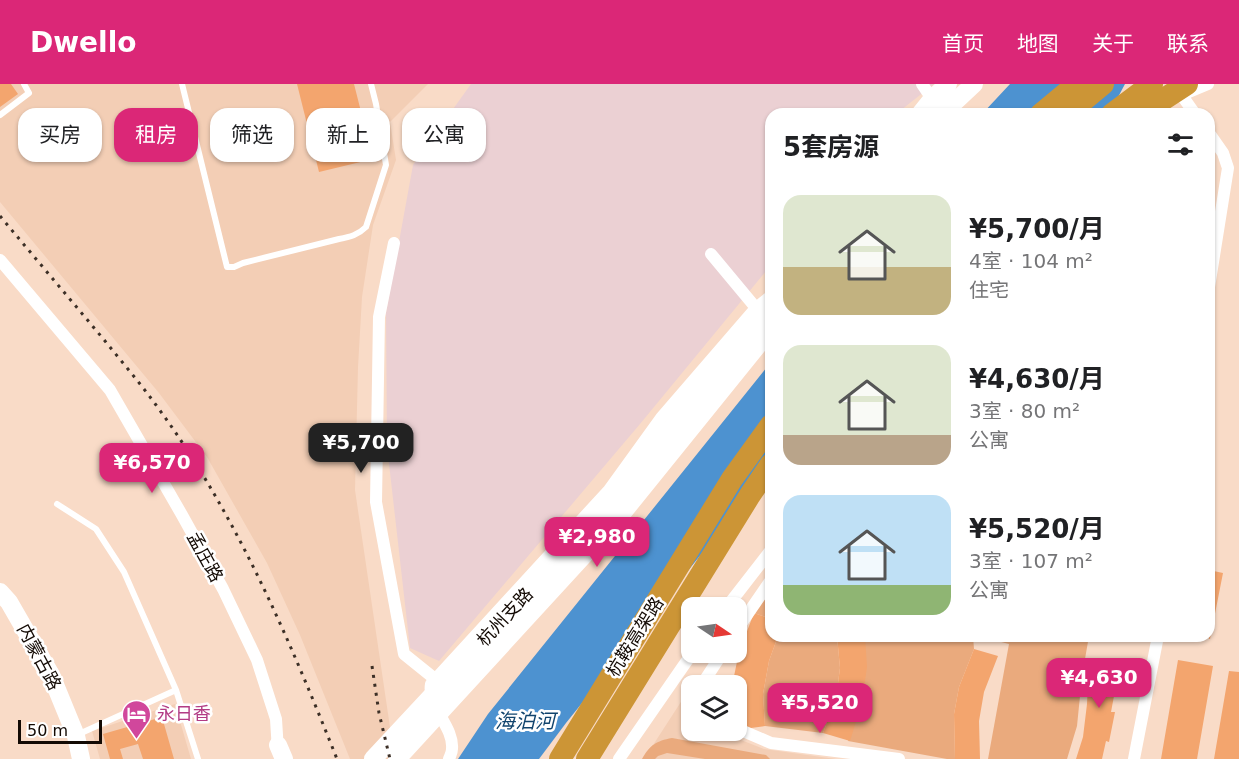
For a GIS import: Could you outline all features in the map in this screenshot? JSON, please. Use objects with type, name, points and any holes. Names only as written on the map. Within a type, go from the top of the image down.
[{"type":"highway","points":[[1048,108],[1077,84]]},
{"type":"highway","points":[[1074,108],[1103,84]]},
{"type":"highway","points":[[1120,108],[1152,84]]},
{"type":"highway","points":[[1149,108],[1179,87]]},
{"type":"highway","points":[[717,503],[765,421]]},
{"type":"highway","name":"杭鞍高架路","points":[[560,759],[732,479],[765,433]]},
{"type":"highway","name":"杭鞍高架路","points":[[586,759],[765,473]]},
{"type":"highway","points":[[622,701],[733,549],[765,498]]},
{"type":"main road","points":[[935,102],[948,84]]},
{"type":"main road","points":[[935,102],[974,84]]},
{"type":"main road","name":"杭州支路","points":[[396,759],[620,516],[754,339],[764,306]]},
{"type":"main road","name":"杭州支路","points":[[373,759],[607,508],[754,339],[765,333]]},
{"type":"main road","name":"内蒙古路","points":[[0,592],[9,602],[51,675],[76,736],[81,759]]},
{"type":"street","points":[[1164,108],[1179,87],[1208,84]]},
{"type":"street","points":[[1179,87],[1191,108]]},
{"type":"street","points":[[1215,142],[1223,153],[1228,168],[1215,249]]},
{"type":"street","points":[[394,243],[379,317],[376,502],[404,654],[435,679]]},
{"type":"street","points":[[449,759],[453,749],[450,736],[429,692],[431,684],[609,490],[661,418],[764,306],[711,254]]},
{"type":"street","name":"孟庄路","points":[[0,260],[111,390],[182,515],[223,589],[257,660],[276,719],[280,754]]},
{"type":"street","points":[[735,597],[765,558]]},
{"type":"street","points":[[747,615],[765,589]]},
{"type":"street","points":[[1134,759],[1157,642]]},
{"type":"street","points":[[619,759],[685,663]]},
{"type":"street","points":[[747,733],[771,743],[898,759]]},
{"type":"lane","points":[[0,115],[30,93],[24,84]]},
{"type":"lane","points":[[182,84],[227,267],[351,237],[362,232],[366,227],[386,165],[371,84]]},
{"type":"lane","points":[[57,504],[96,529],[124,572],[176,690],[198,759]]},
{"type":"lane","points":[[76,736],[176,690]]},
{"type":"shaded area","points":[[0,84],[428,84],[390,122],[396,160],[373,225],[362,297],[358,367],[355,490],[391,734],[398,759],[350,759],[300,635],[267,563],[207,457],[159,393],[0,202]]},
{"type":"shaded area","points":[[471,84],[934,84],[904,108],[765,108],[765,272],[439,661],[410,648],[387,446],[386,313],[413,165],[415,162],[486,162],[486,108],[454,108]]},
{"type":"shaded area","points":[[765,599],[765,617],[754,613]]},
{"type":"shaded area","points":[[776,642],[838,642],[840,668],[836,698],[823,733],[765,726],[763,694],[769,661]]},
{"type":"shaded area","points":[[865,642],[973,642],[974,649],[959,687],[954,714],[955,759],[848,741],[862,702]]},
{"type":"shaded area","points":[[1001,642],[1088,642],[1077,726],[1067,759],[988,759],[1009,644]]},
{"type":"shaded area","points":[[681,702],[681,741],[744,741],[764,749],[836,759],[644,759]]},
{"type":"shaded area","points":[[175,704],[191,759],[100,759],[92,731]]},
{"type":"shaded area","points":[[672,738],[766,755],[770,759],[705,759],[667,753],[655,759],[642,759],[654,744]]},
{"type":"water","points":[[1010,84],[1125,84],[1117,99],[1106,108],[988,108]]},
{"type":"water","name":"海泊河","points":[[765,369],[765,474],[539,759],[458,759],[488,714]]},
{"type":"building","points":[[0,84],[11,84],[18,94],[0,107]]},
{"type":"building","points":[[297,84],[354,84],[360,108],[306,108],[306,120]]},
{"type":"building","points":[[316,162],[361,162],[319,172]]},
{"type":"building","points":[[1215,571],[1223,573],[1215,614]]},
{"type":"building","points":[[754,613],[765,617],[765,642],[776,642],[769,661],[763,694],[765,726],[747,728],[747,675],[734,675],[737,663],[747,663],[747,631]]},
{"type":"building","points":[[838,642],[865,642],[867,667],[862,702],[850,741],[823,733],[836,698],[840,668]]},
{"type":"building","points":[[974,649],[998,656],[984,692],[979,721],[980,759],[955,759],[954,714],[959,687]]},
{"type":"building","points":[[1089,658],[1120,664],[1111,712],[1115,712],[1109,742],[1106,741],[1102,759],[1076,759],[1083,737]]},
{"type":"building","points":[[1178,660],[1213,666],[1197,759],[1161,759]]},
{"type":"building","points":[[1229,671],[1239,672],[1239,759],[1214,759]]},
{"type":"building","name":"永日香","points":[[162,717],[174,759],[143,759],[138,744],[120,749],[123,759],[110,759],[103,734]]},
{"type":"railway","points":[[0,216],[144,389],[211,488],[279,621],[337,759]]},
{"type":"railway","points":[[372,666],[379,713],[390,759]]},
{"type":"place","name":"永日香","points":[[136,740]]}]
